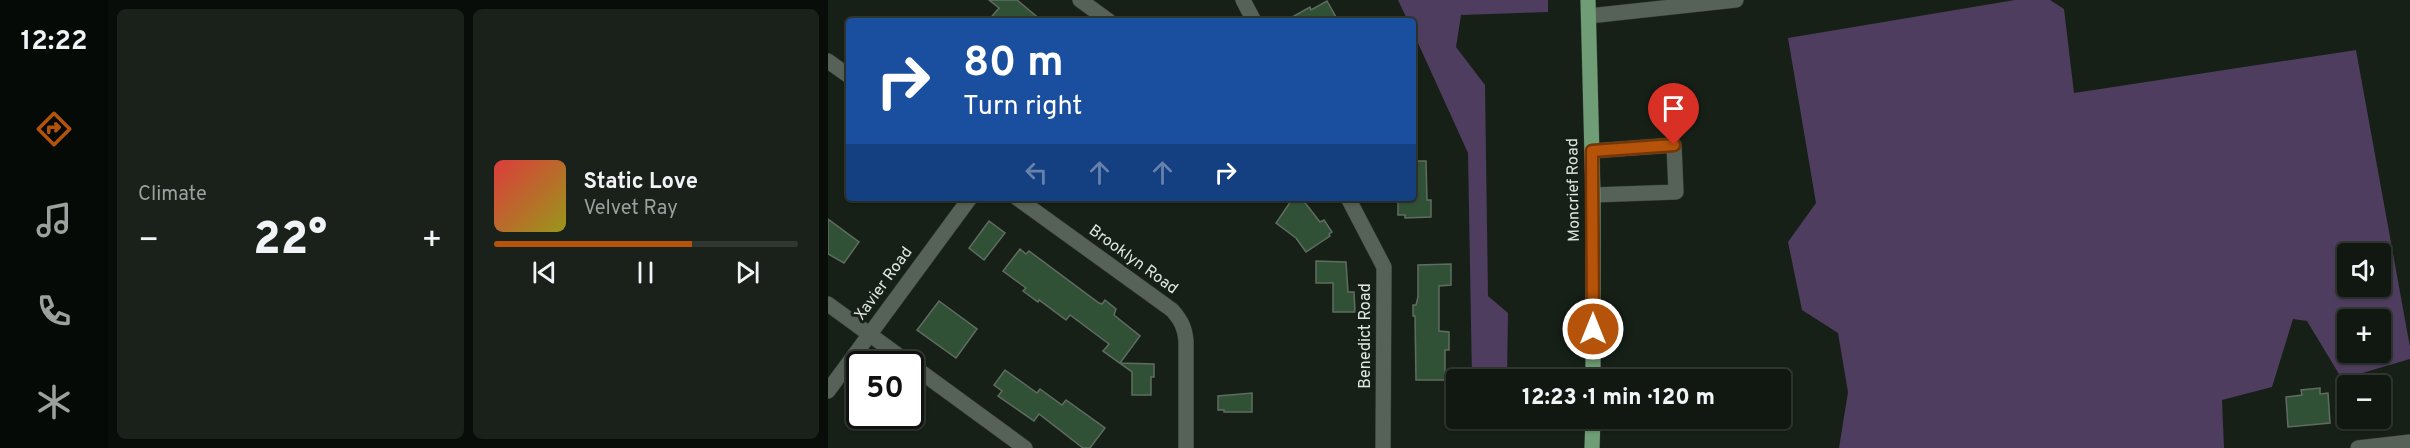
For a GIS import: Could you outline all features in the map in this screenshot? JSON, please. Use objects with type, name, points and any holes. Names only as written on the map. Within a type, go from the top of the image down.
[{"type":"main road","name":"Moncrief Road","points":[[1588,0],[1593,195],[1593,369]]},
{"type":"main road","points":[[1592,448],[1593,429]]},
{"type":"street","points":[[1080,0],[1101,18]]},
{"type":"street","points":[[1243,0],[1252,18]]},
{"type":"street","points":[[1589,16],[1736,0]]},
{"type":"street","points":[[828,61],[846,74]]},
{"type":"street","points":[[1592,151],[1674,145],[1676,192],[1593,195]]},
{"type":"street","name":"Xavier Road","points":[[828,391],[968,201]]},
{"type":"street","name":"Brooklyn Road","points":[[1021,201],[1172,310],[1180,320],[1186,341],[1186,448]]},
{"type":"street","name":"Benedict Road","points":[[1350,201],[1384,267],[1383,448]]},
{"type":"street","points":[[828,304],[1025,448]]},
{"type":"street","points":[[2358,448],[2410,442]]},
{"type":"shaded area","points":[[1398,0],[1548,0],[1548,12],[1461,15],[1456,47],[1485,85],[1488,296],[1508,313],[1507,369],[1472,369],[1468,153],[1416,39],[1416,18],[1407,18]]},
{"type":"shaded area","points":[[2015,0],[2050,0],[2064,9],[2074,93],[2356,50],[2410,347],[2410,359],[2356,375],[2340,375],[2307,321],[2293,319],[2272,387],[2222,400],[2224,448],[1839,448],[1848,392],[1838,333],[1802,310],[1788,242],[1816,203],[1788,38]]},
{"type":"building","points":[[989,0],[1017,0],[1038,18],[991,18],[999,8]]},
{"type":"building","points":[[1327,1],[1336,17],[1290,18],[1310,7],[1311,10]]},
{"type":"building","points":[[1416,161],[1426,161],[1427,200],[1431,200],[1431,217],[1405,218],[1405,215],[1398,215],[1398,202],[1416,201]]},
{"type":"building","points":[[1291,201],[1302,201],[1320,222],[1324,220],[1332,232],[1330,236],[1306,252],[1296,238],[1276,223]]},
{"type":"building","points":[[828,219],[859,242],[844,263],[828,254]]},
{"type":"building","points":[[989,221],[1005,233],[984,260],[969,248]]},
{"type":"building","points":[[1020,249],[1026,254],[1029,251],[1099,303],[1102,304],[1105,300],[1116,309],[1114,315],[1140,336],[1120,363],[1154,364],[1151,395],[1132,395],[1132,372],[1103,351],[1109,344],[1070,315],[1066,320],[1039,300],[1038,302],[1023,291],[1026,288],[1003,271]]},
{"type":"building","points":[[1316,261],[1346,262],[1348,292],[1354,292],[1355,312],[1333,312],[1333,283],[1316,283]]},
{"type":"building","points":[[1451,264],[1451,285],[1439,286],[1439,331],[1449,332],[1449,350],[1445,350],[1445,380],[1416,380],[1413,305],[1416,305],[1418,297],[1418,265]]},
{"type":"building","points":[[939,301],[977,329],[956,358],[917,330]]},
{"type":"building","points":[[1005,370],[1037,393],[1040,389],[1062,405],[1066,400],[1105,428],[1090,448],[1083,448],[1039,414],[1034,421],[998,396],[1002,391],[994,385]]},
{"type":"building","points":[[2320,388],[2320,394],[2328,393],[2330,423],[2288,427],[2286,397],[2302,395],[2301,390]]},
{"type":"building","points":[[1252,393],[1252,412],[1218,410],[1218,396]]},
{"type":"route","points":[[1593,329],[1592,151],[1674,145]]}]
